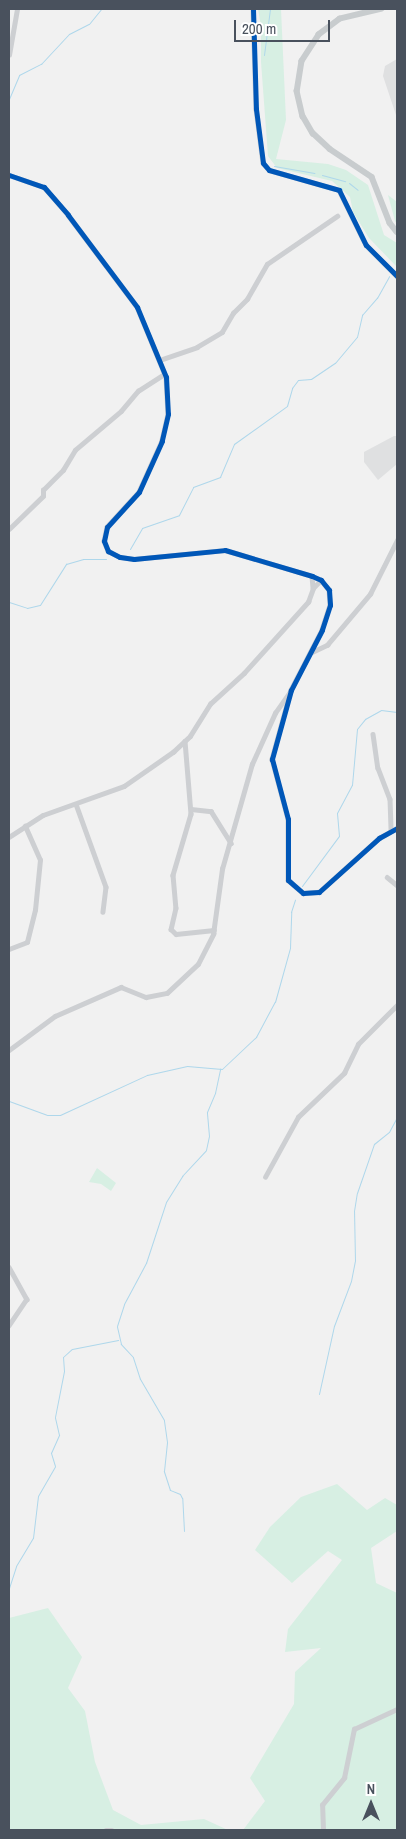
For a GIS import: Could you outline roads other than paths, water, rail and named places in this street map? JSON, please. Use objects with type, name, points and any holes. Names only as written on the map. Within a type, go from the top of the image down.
[{"type":"main road","points":[[382,9],[346,17],[319,35],[302,61],[297,91],[303,116],[312,132],[330,149],[372,177],[390,223],[397,232]]},
{"type":"street","points":[[9,55],[17,9]]},
{"type":"street","points":[[253,9],[256,109],[263,163],[270,170],[339,190],[366,245],[397,276]]},
{"type":"street","points":[[9,175],[39,184],[56,199],[137,307],[160,360],[164,374],[168,403],[162,441],[139,492],[107,527],[104,541],[108,551],[120,557],[149,558],[216,549],[321,580],[329,590],[330,604],[311,653],[258,748],[222,869],[214,930],[209,947],[201,959],[170,990],[146,997],[128,988],[121,987],[55,1016],[9,1050]]},
{"type":"street","points":[[160,360],[197,347],[222,332],[231,316],[247,300],[267,264],[337,216]]},
{"type":"street","points":[[9,529],[43,496],[44,490],[63,470],[75,450],[121,411],[138,391],[164,374]]},
{"type":"street","points":[[311,653],[327,645],[370,594],[397,540]]},
{"type":"street","points":[[9,837],[43,815],[131,782],[186,741],[210,704],[244,673],[308,602],[313,588],[312,576]]},
{"type":"street","points":[[313,588],[321,580]]},
{"type":"street","points":[[292,690],[271,766],[288,819],[286,864],[291,886],[302,893],[325,888],[391,830],[397,828]]},
{"type":"street","points":[[373,734],[378,768],[389,795],[391,830]]},
{"type":"street","points":[[186,741],[191,809],[173,875],[176,908],[171,929],[176,934],[214,930]]},
{"type":"street","points":[[389,795],[397,795]]},
{"type":"street","points":[[76,804],[106,887],[103,912]]},
{"type":"street","points":[[191,809],[211,811],[231,843]]},
{"type":"street","points":[[9,949],[27,942],[35,910],[40,860],[25,826]]},
{"type":"street","points":[[387,877],[397,885]]},
{"type":"street","points":[[265,1177],[298,1117],[344,1073],[358,1044],[397,1005]]},
{"type":"street","points":[[9,1266],[27,1299],[9,1326]]},
{"type":"street","points":[[322,1830],[322,1805],[344,1778],[354,1729],[397,1709]]},
{"type":"street","points":[[106,1830],[112,1830]]},
{"type":"waterway","points":[[9,99],[19,75],[41,64],[69,34],[89,24],[101,9]]},
{"type":"waterway","points":[[264,55],[270,9]]},
{"type":"waterway","points":[[274,166],[314,173]]},
{"type":"waterway","points":[[322,175],[345,181]]},
{"type":"waterway","points":[[349,183],[358,190]]},
{"type":"waterway","points":[[130,549],[142,528],[179,515],[193,487],[220,477],[234,444],[287,406],[292,388],[298,380],[311,379],[335,363],[357,337],[362,315],[377,298],[389,276]]},
{"type":"waterway","points":[[9,602],[27,608],[40,605],[66,564],[83,559],[106,559]]},
{"type":"waterway","points":[[302,886],[339,836],[337,813],[352,785],[357,729],[365,719],[381,710],[397,712]]},
{"type":"waterway","points":[[9,1101],[47,1115],[60,1115],[147,1075],[187,1066],[222,1069],[256,1037],[275,1002],[290,948],[291,912],[295,900]]},
{"type":"waterway","points":[[184,1531],[182,1498],[180,1494],[170,1490],[164,1471],[167,1442],[164,1420],[140,1379],[133,1357],[121,1344],[117,1326],[124,1304],[146,1263],[166,1202],[182,1176],[206,1150],[209,1136],[207,1112],[215,1093],[220,1069]]},
{"type":"waterway","points":[[319,1394],[334,1326],[351,1281],[355,1261],[354,1211],[357,1193],[374,1144],[389,1132],[397,1117]]},
{"type":"waterway","points":[[9,1588],[16,1566],[33,1538],[38,1496],[55,1466],[51,1453],[59,1435],[55,1417],[64,1371],[63,1357],[72,1349],[118,1340]]}]
